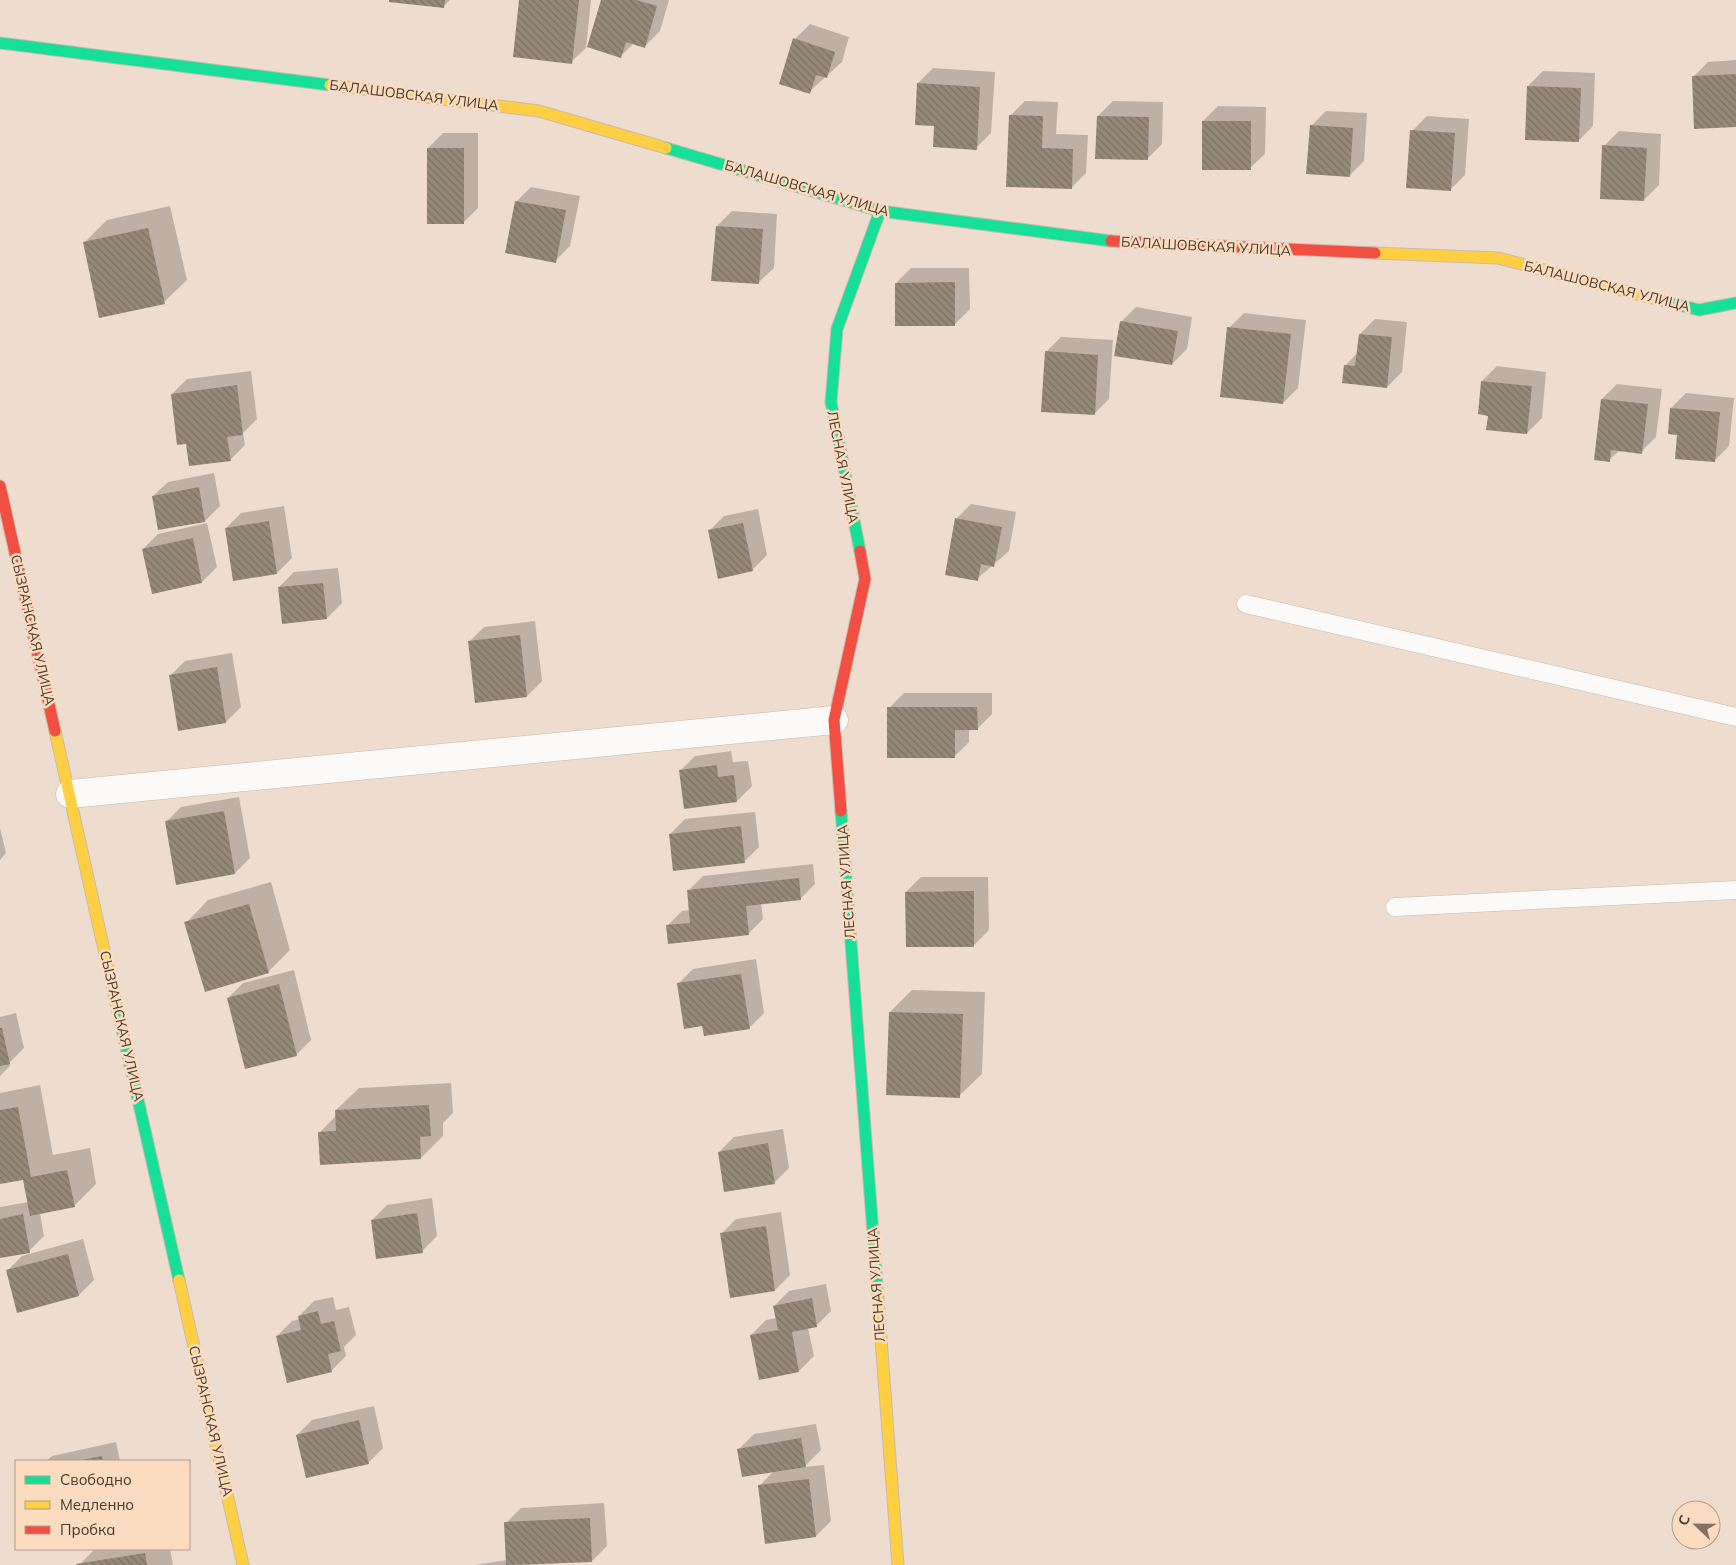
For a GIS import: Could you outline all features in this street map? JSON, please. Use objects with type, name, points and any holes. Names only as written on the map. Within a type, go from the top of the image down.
[{"type":"street","name":"БАЛАШОВСКАЯ УЛИЦА","points":[[0,43],[539,111],[880,211],[1123,243],[1498,258],[1699,310],[1736,303]]},
{"type":"street","name":"ЛЕСНАЯ УЛИЦА","points":[[880,211],[837,329],[831,402],[864,579],[834,720],[898,1565]]},
{"type":"street","name":"СЫЗРАНСКАЯ УЛИЦА","points":[[0,486],[243,1565]]},
{"type":"street","points":[[70,794],[834,720]]},
{"type":"lane","points":[[1246,604],[1736,717]]},
{"type":"lane","points":[[1395,907],[1736,890]]},
{"type":"building","points":[[389,0],[445,0],[444,8],[389,2]]},
{"type":"building","points":[[519,0],[579,0],[572,64],[513,57]]},
{"type":"building","points":[[601,0],[636,0],[657,6],[645,48],[626,42],[621,58],[587,47]]},
{"type":"building","points":[[793,38],[835,52],[827,78],[816,75],[810,94],[779,84]]},
{"type":"building","points":[[1736,74],[1736,127],[1694,129],[1692,76]]},
{"type":"building","points":[[917,83],[980,87],[977,150],[933,147],[934,126],[915,125]]},
{"type":"building","points":[[1527,86],[1581,88],[1579,142],[1525,140]]},
{"type":"building","points":[[1009,115],[1043,116],[1042,148],[1073,149],[1072,189],[1006,187]]},
{"type":"building","points":[[1097,116],[1149,117],[1148,160],[1095,159]]},
{"type":"building","points":[[1202,121],[1251,121],[1251,170],[1202,170]]},
{"type":"building","points":[[1310,125],[1353,128],[1350,177],[1306,174]]},
{"type":"building","points":[[1410,130],[1455,133],[1451,191],[1406,188]]},
{"type":"building","points":[[1602,145],[1647,148],[1644,201],[1600,199]]},
{"type":"building","points":[[427,148],[464,148],[464,224],[427,224]]},
{"type":"building","points":[[515,201],[566,210],[556,263],[505,253]]},
{"type":"building","points":[[716,226],[763,229],[759,284],[711,281]]},
{"type":"building","points":[[148,228],[165,304],[99,318],[83,242]]},
{"type":"building","points":[[955,282],[955,326],[895,326],[895,283]]},
{"type":"building","points":[[1120,321],[1178,331],[1172,365],[1114,356]]},
{"type":"building","points":[[1227,327],[1291,334],[1283,404],[1220,397]]},
{"type":"building","points":[[1359,334],[1392,337],[1387,388],[1342,383],[1344,365],[1355,366]]},
{"type":"building","points":[[1045,351],[1098,355],[1095,415],[1041,412]]},
{"type":"building","points":[[1481,381],[1532,386],[1527,434],[1486,430],[1488,416],[1478,414]]},
{"type":"building","points":[[237,385],[243,435],[227,437],[231,461],[189,466],[186,444],[177,445],[171,394]]},
{"type":"building","points":[[1601,399],[1648,404],[1642,454],[1611,450],[1610,462],[1594,460]]},
{"type":"building","points":[[1670,408],[1720,412],[1715,462],[1675,459],[1677,435],[1668,434]]},
{"type":"building","points":[[199,487],[205,522],[158,530],[152,496]]},
{"type":"building","points":[[955,518],[1002,527],[994,567],[981,564],[978,581],[945,575]]},
{"type":"building","points":[[269,521],[277,574],[233,581],[225,528]]},
{"type":"building","points":[[743,523],[753,571],[718,579],[708,530]]},
{"type":"building","points":[[193,538],[202,583],[152,594],[142,549]]},
{"type":"building","points":[[323,583],[327,619],[282,624],[278,587]]},
{"type":"building","points":[[520,635],[527,697],[475,703],[468,641]]},
{"type":"building","points":[[217,667],[226,723],[178,731],[169,675]]},
{"type":"building","points":[[887,707],[977,707],[978,730],[955,730],[955,758],[887,758]]},
{"type":"building","points":[[717,765],[718,777],[734,775],[737,802],[684,809],[679,770]]},
{"type":"building","points":[[224,811],[235,874],[176,885],[165,821]]},
{"type":"building","points":[[741,826],[745,863],[673,871],[669,834]]},
{"type":"building","points":[[799,878],[801,900],[746,906],[749,935],[668,944],[666,925],[690,923],[687,890]]},
{"type":"building","points":[[974,891],[974,947],[906,947],[905,892]]},
{"type":"building","points":[[249,904],[269,973],[205,992],[184,922]]},
{"type":"building","points":[[741,974],[750,1029],[704,1036],[702,1026],[684,1029],[677,983]]},
{"type":"building","points":[[279,984],[297,1056],[245,1069],[227,998]]},
{"type":"building","points":[[889,1012],[963,1014],[960,1098],[886,1095]]},
{"type":"building","points":[[0,1028],[2,1028],[10,1064],[0,1066]]},
{"type":"building","points":[[429,1105],[431,1136],[420,1137],[421,1159],[320,1165],[318,1132],[336,1131],[335,1110]]},
{"type":"building","points":[[18,1107],[31,1177],[67,1170],[75,1207],[30,1216],[23,1180],[0,1184],[0,1110]]},
{"type":"building","points":[[768,1143],[775,1184],[724,1192],[718,1152]]},
{"type":"building","points":[[417,1213],[423,1253],[376,1259],[371,1220]]},
{"type":"building","points":[[23,1214],[30,1253],[0,1258],[0,1219]]},
{"type":"building","points":[[766,1226],[775,1291],[730,1298],[720,1233]]},
{"type":"building","points":[[68,1254],[79,1296],[17,1313],[6,1270]]},
{"type":"building","points":[[812,1298],[817,1327],[792,1332],[799,1372],[759,1380],[750,1335],[778,1330],[773,1306]]},
{"type":"building","points":[[318,1311],[321,1324],[334,1321],[341,1351],[328,1354],[332,1372],[287,1383],[276,1336],[301,1330],[298,1316]]},
{"type":"building","points":[[359,1420],[369,1464],[306,1478],[296,1435]]},
{"type":"building","points":[[801,1438],[806,1467],[742,1477],[737,1449]]},
{"type":"building","points":[[102,1456],[103,1460],[81,1460]]},
{"type":"building","points":[[809,1479],[816,1537],[765,1544],[758,1485]]},
{"type":"building","points":[[590,1518],[592,1562],[506,1565],[504,1522]]},
{"type":"building","points":[[145,1553],[147,1565],[76,1565],[76,1564]]},
{"type":"traffic: fast","points":[[0,43],[330,85]]},
{"type":"traffic: fast","points":[[666,148],[880,211],[1111,241]]},
{"type":"traffic: fast","points":[[860,551],[831,402],[837,329],[880,211]]},
{"type":"traffic: fast","points":[[1656,299],[1699,310],[1736,303]]},
{"type":"traffic: fast","points":[[841,811],[878,1299]]},
{"type":"traffic: fast","points":[[116,1003],[179,1280]]},
{"type":"traffic: slow","points":[[330,85],[539,111],[666,148]]},
{"type":"traffic: slow","points":[[1375,253],[1498,258],[1656,299]]},
{"type":"traffic: slow","points":[[55,731],[116,1003]]},
{"type":"traffic: slow","points":[[179,1280],[243,1565]]},
{"type":"traffic: slow","points":[[878,1299],[898,1565]]},
{"type":"traffic: jam","points":[[1111,241],[1375,253]]},
{"type":"traffic: jam","points":[[0,486],[55,731]]},
{"type":"traffic: jam","points":[[841,811],[834,720],[865,579],[860,551]]}]
